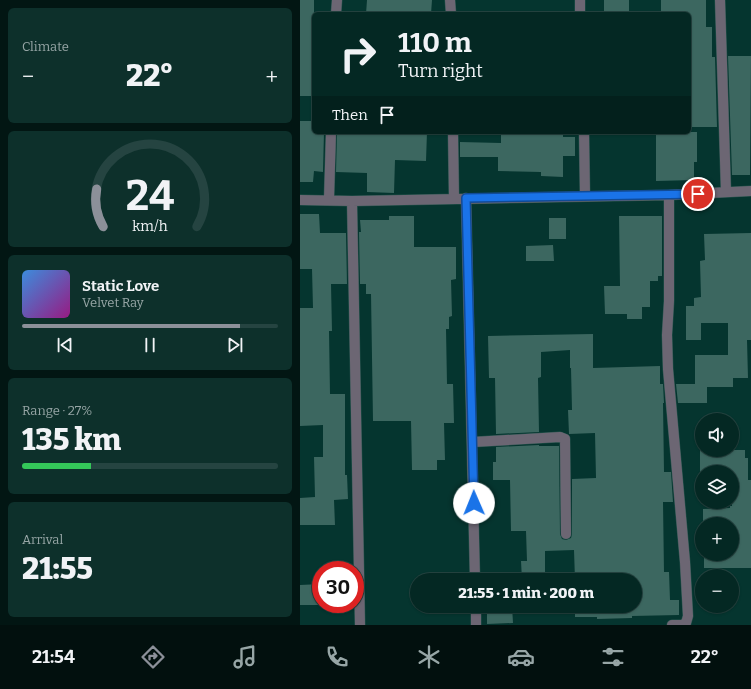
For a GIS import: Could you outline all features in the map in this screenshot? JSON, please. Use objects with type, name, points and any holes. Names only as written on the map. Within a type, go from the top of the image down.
[{"type":"street","points":[[336,12],[337,0]]},
{"type":"street","points":[[450,0],[451,12]]},
{"type":"street","points":[[580,0],[580,12]]},
{"type":"street","points":[[720,0],[726,192]]},
{"type":"street","points":[[329,199],[331,134]]},
{"type":"street","points":[[453,134],[454,199]]},
{"type":"street","points":[[584,134],[585,196]]},
{"type":"street","points":[[300,200],[329,199],[352,201],[669,195],[751,191]]},
{"type":"street","points":[[669,195],[669,301],[667,334],[668,369],[685,562],[688,616],[686,622],[682,625],[672,625]]},
{"type":"street","points":[[466,198],[473,442],[475,573]]},
{"type":"street","points":[[352,201],[360,625]]},
{"type":"street","points":[[473,442],[560,437],[565,439],[566,534]]},
{"type":"street","points":[[476,613],[476,625]]},
{"type":"building","points":[[300,0],[314,0],[314,12],[312,12],[311,96],[300,96]]},
{"type":"building","points":[[367,0],[432,0],[431,12],[366,12]]},
{"type":"building","points":[[604,0],[629,0],[629,12],[604,12]]},
{"type":"building","points":[[661,0],[706,0],[706,27],[712,27],[712,57],[715,57],[717,127],[691,127],[691,12],[661,12]]},
{"type":"building","points":[[728,56],[751,56],[750,175],[732,175]]},
{"type":"building","points":[[300,121],[312,121],[312,134],[324,134],[323,172],[314,171],[313,182],[300,182]]},
{"type":"building","points":[[691,132],[697,132],[697,162],[694,162],[694,180],[656,181],[656,134],[691,134]]},
{"type":"building","points":[[337,134],[427,134],[426,161],[395,160],[394,193],[367,192],[367,173],[336,172]]},
{"type":"building","points":[[501,134],[563,135],[563,137],[575,137],[575,156],[563,156],[563,177],[541,176],[541,172],[498,171],[498,157],[460,157],[460,142],[501,143]]},
{"type":"building","points":[[300,214],[319,214],[320,233],[346,233],[347,284],[331,284],[332,331],[329,331],[330,394],[345,394],[345,475],[347,475],[348,499],[334,500],[335,525],[300,525],[300,498],[315,497],[314,457],[323,457],[323,425],[300,426],[300,308],[313,308],[312,269],[300,269]]},
{"type":"building","points":[[389,216],[414,216],[414,247],[456,247],[456,279],[451,280],[452,316],[449,317],[449,329],[446,329],[447,384],[453,384],[454,423],[444,423],[445,460],[437,460],[437,470],[412,470],[411,421],[373,421],[371,294],[366,294],[366,284],[360,284],[359,232],[361,232],[360,220],[389,220]]},
{"type":"building","points":[[619,216],[662,216],[662,276],[658,276],[658,281],[650,281],[650,307],[642,307],[642,319],[627,319],[627,314],[605,314],[604,286],[620,286]]},
{"type":"building","points":[[549,218],[566,218],[566,239],[549,239]]},
{"type":"building","points":[[751,233],[751,340],[747,340],[748,378],[733,378],[733,387],[707,387],[707,403],[678,403],[676,384],[695,384],[695,355],[728,355],[728,323],[701,323],[701,340],[686,340],[686,306],[694,306],[694,298],[701,297],[700,261],[705,260],[704,234]]},
{"type":"building","points":[[553,245],[554,261],[526,261],[526,246]]},
{"type":"building","points":[[593,334],[593,368],[660,366],[660,384],[663,384],[664,403],[664,472],[671,472],[673,502],[663,502],[664,572],[669,572],[670,600],[679,600],[679,615],[632,616],[632,618],[597,619],[597,617],[575,617],[575,613],[642,613],[642,573],[575,573],[574,550],[545,551],[545,573],[522,573],[521,561],[527,561],[526,531],[511,531],[510,480],[493,480],[493,462],[496,462],[496,447],[539,445],[559,446],[560,534],[562,539],[566,540],[571,538],[572,534],[572,479],[596,478],[595,433],[569,434],[568,410],[572,410],[570,350],[541,352],[541,377],[538,378],[539,432],[496,434],[495,378],[489,378],[488,336]]},
{"type":"building","points":[[739,450],[745,450],[745,458],[748,458],[748,480],[751,480],[751,568],[704,568],[704,561],[739,561],[739,517],[703,517],[703,509],[739,509],[739,465],[700,465],[700,457],[739,457]]},
{"type":"building","points":[[312,584],[312,605],[300,605],[300,585]]},
{"type":"building","points":[[487,613],[512,613],[513,623],[487,624]]},
{"type":"route","points":[[474,503],[466,198],[698,194]]}]
